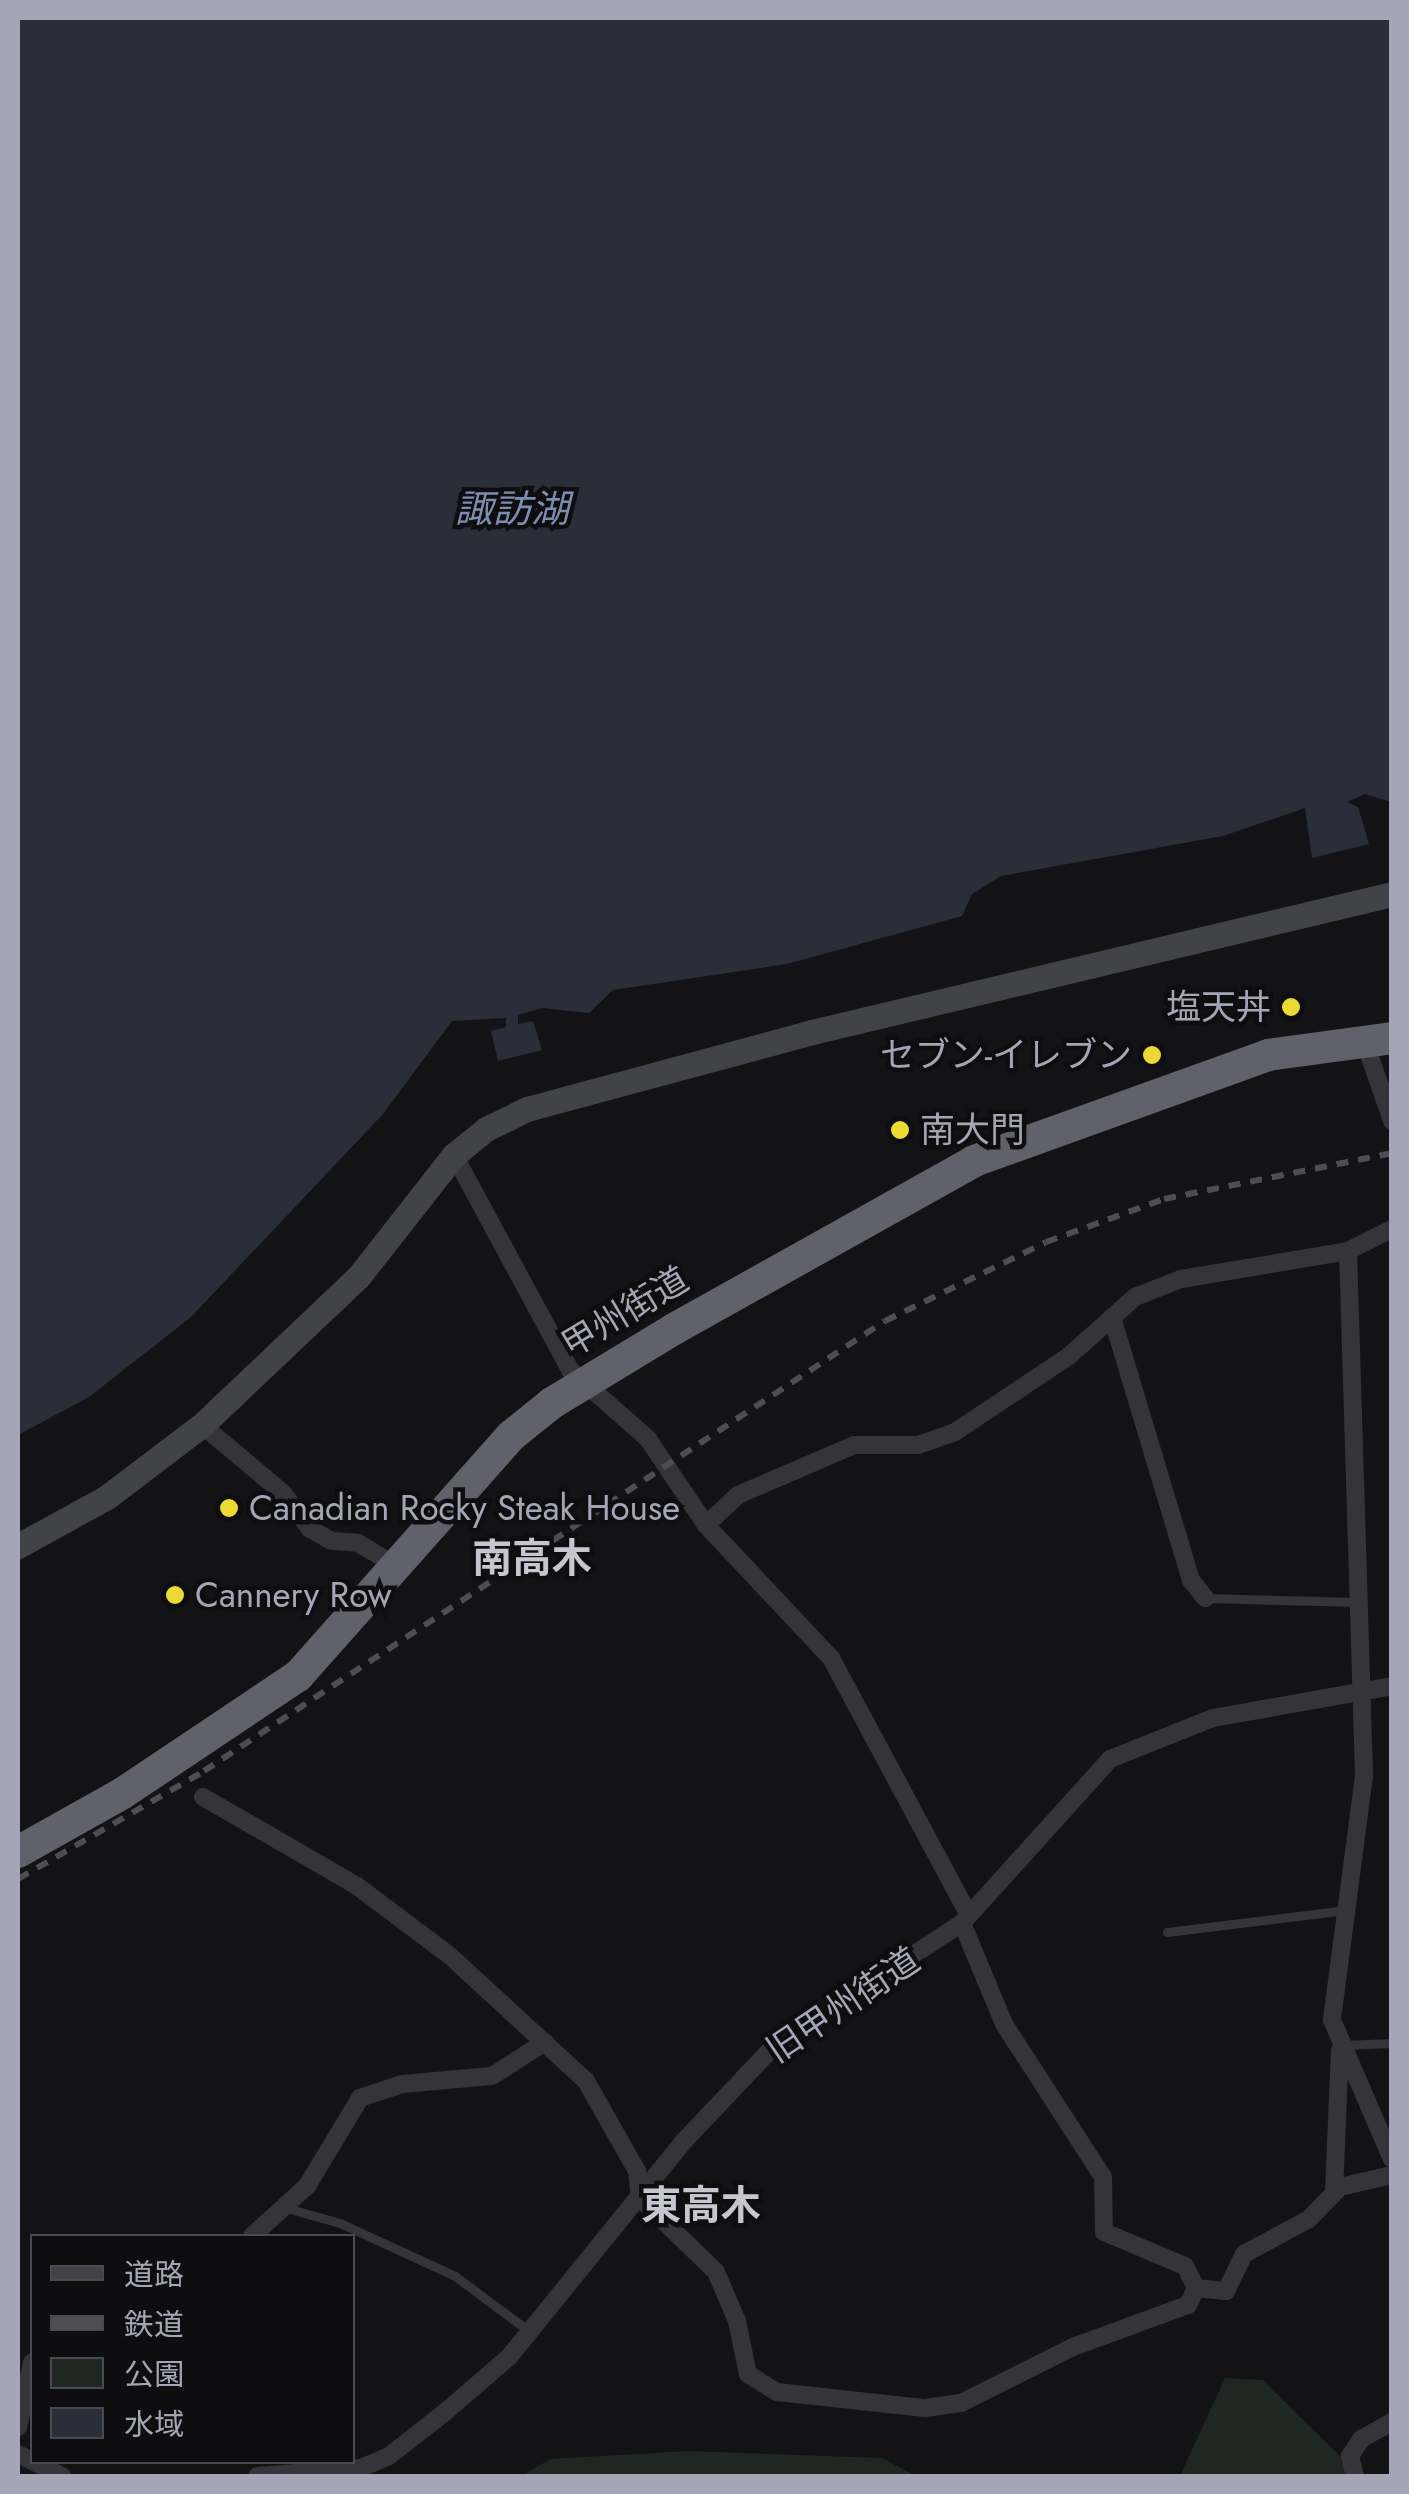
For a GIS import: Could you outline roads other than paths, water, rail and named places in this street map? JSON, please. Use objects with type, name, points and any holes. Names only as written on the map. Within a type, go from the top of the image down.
[{"type":"highway","name":"甲州街道","points":[[18,1852],[123,1793],[298,1676],[393,1564],[511,1436],[588,1380],[918,1187],[974,1161],[1268,1055],[1378,1039]]},
{"type":"street","points":[[18,1546],[107,1497],[202,1425],[358,1276],[454,1156],[486,1129],[526,1109],[645,1074],[1392,894]]},
{"type":"street","points":[[1378,1039],[1392,1121]]},
{"type":"street","points":[[454,1156],[554,1347],[571,1371],[588,1380],[648,1440],[706,1525],[831,1658],[966,1919],[1004,2024],[1103,2177],[1104,2232],[1185,2266],[1196,2288]]},
{"type":"street","points":[[706,1525],[738,1495],[854,1445],[918,1444],[955,1432],[998,1408],[1135,1296],[1181,1279],[1348,1251],[1392,1229]]},
{"type":"street","points":[[1348,1251],[1364,1776],[1332,2020],[1392,2159]]},
{"type":"street","points":[[1112,1318],[1192,1580],[1205,1598]]},
{"type":"street","points":[[202,1425],[283,1493],[310,1529],[332,1541],[358,1543],[393,1564]]},
{"type":"street","name":"旧甲州街道","points":[[257,2476],[335,2474],[390,2456],[530,2332],[640,2198],[773,2047],[966,1919],[1110,1759],[1132,1744],[1275,1703],[1392,1686]]},
{"type":"street","points":[[203,1797],[357,1886],[449,1954],[586,2081],[637,2172],[640,2198],[716,2272],[736,2321],[748,2374],[776,2392],[833,2402],[925,2408],[961,2402],[1073,2346],[1188,2305],[1196,2288]]},
{"type":"street","points":[[254,2234],[307,2186],[360,2098],[402,2084],[492,2076],[545,2042]]},
{"type":"street","points":[[1334,2192],[1340,2045]]},
{"type":"street","points":[[1196,2288],[1226,2291],[1244,2254],[1309,2219],[1334,2192],[1392,2175]]},
{"type":"street","points":[[18,2427],[30,2372]]},
{"type":"street","points":[[1355,2476],[1350,2456],[1361,2438],[1392,2422]]},
{"type":"street","points":[[38,2464],[62,2476]]},
{"type":"lane","points":[[1205,1598],[1358,1602]]},
{"type":"lane","points":[[1167,1932],[1345,1910]]},
{"type":"lane","points":[[1340,2045],[1392,2042]]},
{"type":"lane","points":[[283,2206],[340,2222],[455,2276],[530,2332]]},
{"type":"water","name":"諏訪湖","points":[[18,18],[1391,18],[1391,802],[1365,794],[1347,802],[1358,807],[1369,844],[1312,858],[1305,808],[1223,836],[1001,876],[972,894],[962,916],[787,964],[613,990],[589,1013],[542,1008],[518,1015],[518,1024],[533,1021],[542,1050],[498,1061],[491,1031],[506,1027],[506,1018],[452,1021],[383,1114],[191,1317],[89,1397],[18,1435]]},
{"type":"railway","points":[[18,1879],[204,1771],[885,1321],[1046,1242],[1164,1199],[1392,1153]]},
{"type":"place","name":"塩天丼","points":[[1291,1007]]},
{"type":"place","name":"セブン-イレブン","points":[[1152,1055]]},
{"type":"place","name":"南大門","points":[[900,1130]]},
{"type":"place","name":"Canadian Rocky Steak House","points":[[229,1508]]},
{"type":"place","name":"Cannery Row","points":[[175,1595]]},
{"type":"district","name":"南高木","points":[[532,1558]]},
{"type":"district","name":"東高木","points":[[701,2205]]}]
